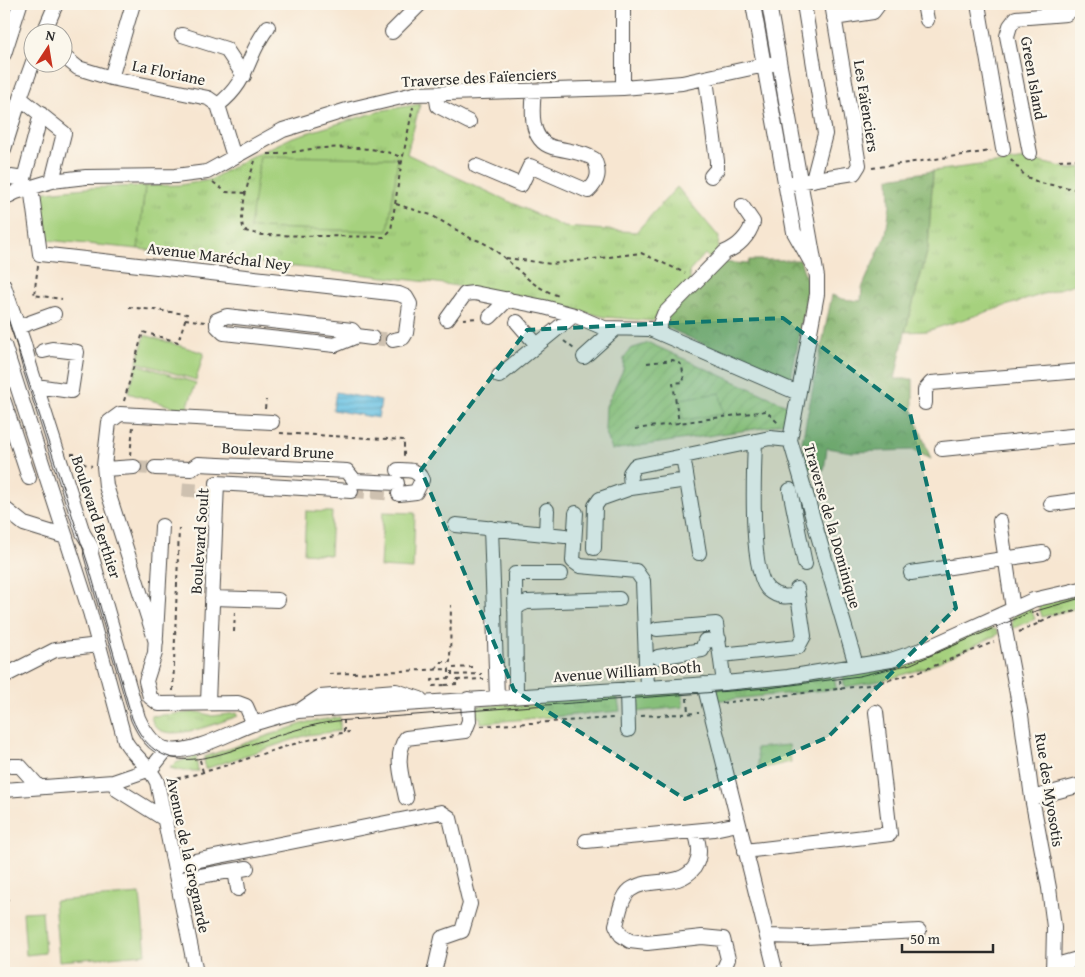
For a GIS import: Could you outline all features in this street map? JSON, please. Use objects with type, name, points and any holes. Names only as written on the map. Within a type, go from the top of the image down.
[{"type":"street","points":[[4,54],[6,35],[20,4]]},
{"type":"street","points":[[48,22],[56,4]]},
{"type":"street","name":"La Floriane","points":[[111,78],[132,4]]},
{"type":"street","points":[[392,32],[420,4]]},
{"type":"street","points":[[622,4],[623,88]]},
{"type":"street","points":[[753,4],[785,184],[797,240],[816,273]]},
{"type":"street","name":"Traverse de la Dominique","points":[[769,4],[778,62],[807,181],[809,231],[816,273],[817,294],[790,440],[856,665]]},
{"type":"street","points":[[804,4],[825,134],[807,181]]},
{"type":"street","name":"Les Faïenciers","points":[[785,184],[854,173],[859,165],[832,4]]},
{"type":"street","points":[[834,18],[873,12],[879,4]]},
{"type":"street","points":[[924,4],[927,20]]},
{"type":"street","points":[[978,4],[1003,149]]},
{"type":"street","name":"Green Island","points":[[1030,153],[1007,36],[1010,26],[1016,18],[1066,14],[1080,4]]},
{"type":"street","name":"La Floriane","points":[[218,105],[230,96],[244,76],[259,38],[268,27]]},
{"type":"street","points":[[182,36],[226,49],[244,76]]},
{"type":"street","name":"Traverse des Faïenciers","points":[[16,190],[52,181],[86,177],[175,176],[207,172],[283,130],[347,110],[414,94],[623,88],[706,79],[778,62]]},
{"type":"street","name":"La Floriane","points":[[72,63],[78,68],[111,78],[208,98],[218,105],[234,157]]},
{"type":"street","points":[[4,149],[29,72]]},
{"type":"street","points":[[706,79],[717,161],[717,169],[710,176]]},
{"type":"street","points":[[476,166],[521,185],[530,166],[588,191],[596,185],[598,176],[594,159],[586,154],[550,146],[543,141],[532,122],[534,92]]},
{"type":"street","points":[[436,94],[438,106],[469,122]]},
{"type":"street","points":[[20,98],[64,133],[52,181]]},
{"type":"street","points":[[16,190],[41,114]]},
{"type":"street","points":[[4,176],[16,190]]},
{"type":"street","name":"Avenue Maréchal Ney","points":[[16,190],[40,254],[399,294],[406,297],[410,304],[406,333],[403,338],[393,340]]},
{"type":"street","points":[[658,332],[664,314],[725,252],[736,248],[751,230],[754,222],[742,206]]},
{"type":"street","points":[[797,240],[809,231]]},
{"type":"street","name":"Boulevard Berthier","points":[[4,286],[18,327],[35,352],[36,386],[83,533],[92,548],[91,554],[138,718],[146,733],[155,743],[167,749]]},
{"type":"street","points":[[447,319],[465,294],[474,293],[508,298],[574,315],[604,328],[614,330]]},
{"type":"street","points":[[490,317],[508,298]]},
{"type":"street","points":[[18,327],[54,314]]},
{"type":"street","points":[[499,376],[574,315]]},
{"type":"street","points":[[217,323],[221,317],[227,316],[352,330],[357,336],[372,338]]},
{"type":"street","points":[[517,322],[537,345]]},
{"type":"street","points":[[584,357],[614,330],[622,327],[650,329],[798,393]]},
{"type":"street","points":[[4,346],[66,537],[99,645],[125,741],[132,752],[154,775]]},
{"type":"street","points":[[35,352],[52,349],[77,352],[71,391],[36,386]]},
{"type":"street","points":[[925,403],[925,390],[931,383],[1081,371]]},
{"type":"street","points":[[4,402],[29,478]]},
{"type":"street","points":[[156,642],[106,486],[104,468],[115,418],[272,422]]},
{"type":"street","points":[[13,432],[30,427]]},
{"type":"street","points":[[942,449],[1081,435]]},
{"type":"street","points":[[632,488],[630,473],[635,466],[770,438],[790,440]]},
{"type":"street","points":[[721,655],[798,647],[804,636],[798,592],[784,597],[778,596],[762,583],[754,527],[755,441]]},
{"type":"street","points":[[683,456],[698,553]]},
{"type":"street","name":"Boulevard Brune","points":[[155,468],[191,469],[198,464],[347,471],[355,481],[398,482]]},
{"type":"street","points":[[104,468],[134,467]]},
{"type":"street","points":[[594,548],[595,506],[600,499],[632,488],[687,480]]},
{"type":"street","name":"Boulevard Soult","points":[[208,702],[217,483],[351,491]]},
{"type":"street","points":[[790,490],[805,564]]},
{"type":"street","points":[[1051,504],[1081,500]]},
{"type":"street","points":[[4,508],[24,524],[66,537]]},
{"type":"street","points":[[546,534],[547,510]]},
{"type":"street","points":[[576,513],[573,560],[580,566],[636,570],[642,581],[647,688]]},
{"type":"street","name":"Rue des Myosotis","points":[[1000,521],[1006,558],[1007,612],[1032,798],[1049,888],[1054,927],[1053,970]]},
{"type":"street","points":[[798,529],[814,524]]},
{"type":"street","points":[[456,525],[565,536]]},
{"type":"street","points":[[162,526],[156,642],[146,681],[150,697],[159,704],[238,703],[246,706],[254,724]]},
{"type":"street","points":[[491,528],[497,697]]},
{"type":"street","points":[[911,573],[1042,553]]},
{"type":"street","points":[[516,696],[515,574],[561,574]]},
{"type":"street","name":"Avenue William Booth","points":[[167,749],[182,749],[196,745],[254,724],[298,711],[425,701],[724,683],[788,676],[890,660],[927,648],[1033,600],[1081,589]]},
{"type":"street","points":[[212,598],[278,600]]},
{"type":"street","points":[[516,610],[520,605],[527,602],[619,599]]},
{"type":"street","points":[[657,629],[716,624],[724,683]]},
{"type":"street","points":[[658,658],[702,650],[705,641],[719,639]]},
{"type":"street","points":[[4,676],[54,650],[99,645]]},
{"type":"street","points":[[704,684],[776,973]]},
{"type":"street","points":[[626,689],[628,730]]},
{"type":"street","points":[[406,798],[399,762],[399,748],[406,738],[464,731],[469,722],[468,699]]},
{"type":"street","points":[[745,851],[890,834],[876,712]]},
{"type":"street","name":"Avenue de la Grognarde","points":[[167,749],[154,775],[166,820],[196,973]]},
{"type":"street","points":[[11,766],[20,766],[39,788]]},
{"type":"street","points":[[4,790],[113,782],[154,775]]},
{"type":"street","points":[[113,782],[118,790],[166,820]]},
{"type":"street","points":[[1032,798],[1081,784]]},
{"type":"street","points":[[174,865],[441,812],[450,818],[470,904],[462,931],[442,938],[434,973]]},
{"type":"street","points":[[586,841],[695,831],[738,824]]},
{"type":"street","points":[[695,831],[699,847],[698,861],[689,874],[680,880],[637,886],[628,891],[622,902],[616,925],[621,935],[630,941],[647,943],[702,937],[723,938],[728,959],[722,973]]},
{"type":"street","points":[[177,880],[241,869],[238,889]]},
{"type":"street","points":[[767,936],[806,937],[918,931]]},
{"type":"street","points":[[1053,970],[1081,958]]},
{"type":"path","points":[[257,157],[246,193],[242,226],[245,231],[262,235],[384,237],[391,230],[400,166],[413,108],[414,94]]},
{"type":"path","points":[[267,154],[283,155],[322,148],[362,150],[392,153],[398,156],[400,166]]},
{"type":"path","points":[[857,170],[1003,149],[1025,176],[1040,183],[1056,184],[1081,190]]},
{"type":"path","points":[[1059,160],[1081,159]]},
{"type":"path","points":[[207,172],[214,183],[226,192],[246,193]]},
{"type":"path","points":[[395,204],[431,215],[472,239],[479,240],[506,258],[537,286],[568,300]]},
{"type":"path","points":[[506,258],[552,264],[641,254],[681,270],[696,281]]},
{"type":"path","points":[[36,276],[34,295],[62,299]]},
{"type":"path","points":[[115,418],[143,332],[178,342],[187,314],[130,307]]},
{"type":"path","points":[[447,319],[490,317]]},
{"type":"path","points":[[185,319],[217,323]]},
{"type":"path","points":[[554,332],[584,357]]},
{"type":"path","points":[[647,363],[673,360],[682,365],[684,382],[673,383],[679,423]]},
{"type":"path","points":[[635,429],[766,411],[782,427]]},
{"type":"path","points":[[68,454],[74,454],[88,466],[104,468]]},
{"type":"path","points":[[172,703],[179,529]]},
{"type":"path","points":[[436,669],[441,662],[450,662],[451,605]]},
{"type":"path","points":[[445,685],[457,684],[456,680],[487,679],[487,674],[452,675],[452,668],[473,667]]},
{"type":"path","points":[[329,674],[449,669],[449,678],[432,680]]},
{"type":"path","points":[[154,775],[195,775],[312,740],[350,732]]},
{"type":"path","points":[[4,858],[8,900]]},
{"type":"highlighted area","points":[[783,318],[910,413],[956,608],[828,737],[685,799],[514,690],[421,470],[527,330]]},
{"type":"green space","points":[[420,104],[407,154],[564,227],[636,232],[677,187],[719,237],[717,255],[712,261],[705,254],[689,272],[691,283],[653,321],[605,317],[511,294],[437,283],[138,249],[145,186],[180,185],[210,180],[250,157],[293,137],[384,110]]},
{"type":"green space","points":[[260,156],[398,158],[388,231],[250,228]]},
{"type":"green space","points":[[1027,159],[1071,169],[1081,167],[1081,282],[927,331],[905,332],[928,249],[933,171]]},
{"type":"green space","points":[[933,171],[928,249],[905,332],[895,379],[913,379],[913,412],[931,459],[913,450],[852,452],[827,448],[824,470],[808,468],[802,441],[832,295],[842,299],[861,301],[862,288],[886,234],[890,205],[889,178]]},
{"type":"green space","points":[[145,186],[138,249],[47,240],[41,231],[41,199],[46,192],[85,188]]},
{"type":"green space","points":[[749,260],[800,260],[807,281],[807,296],[791,380],[783,381],[664,326],[667,316],[720,262],[748,264]]},
{"type":"green space","points":[[145,335],[204,353],[196,380],[137,362]]},
{"type":"green space","points":[[649,343],[789,406],[784,422],[768,427],[612,450],[605,430],[606,406],[623,370],[624,359],[630,349]]},
{"type":"green space","points":[[137,364],[196,383],[186,411],[128,393]]},
{"type":"green space","points":[[720,393],[723,414],[683,420],[680,399]]},
{"type":"green space","points":[[306,511],[332,512],[330,555],[304,553]]},
{"type":"green space","points":[[383,512],[415,513],[413,569],[380,567]]},
{"type":"green space","points":[[1081,594],[1081,607],[1042,617],[1038,603]]},
{"type":"green space","points":[[1030,607],[1035,619],[1012,629],[1012,617]]},
{"type":"green space","points":[[988,627],[997,630],[999,634],[928,667],[886,680],[844,687],[843,673]]},
{"type":"green space","points":[[834,674],[836,689],[711,701],[713,689]]},
{"type":"green space","points":[[682,689],[683,707],[634,712],[636,696]]},
{"type":"green space","points":[[617,696],[620,711],[481,723],[480,717],[475,717],[478,706]]},
{"type":"green space","points":[[199,712],[212,716],[237,713],[238,716],[196,730],[172,733],[156,727],[151,716]]},
{"type":"green space","points":[[340,717],[340,731],[307,735],[205,769],[204,757],[308,722]]},
{"type":"green space","points":[[789,745],[791,762],[759,769],[756,748]]},
{"type":"green space","points":[[196,756],[198,771],[183,771],[170,768],[175,763]]},
{"type":"green space","points":[[140,894],[146,954],[59,961],[54,901]]},
{"type":"green space","points":[[42,911],[45,953],[26,955],[23,912]]},
{"type":"water","points":[[336,392],[381,401],[378,418],[333,410]]},
{"type":"tunnel","points":[[372,338],[393,340]]},
{"type":"tunnel","points":[[134,467],[155,468]]},
{"type":"tunnel","points":[[189,497],[191,469]]},
{"type":"tunnel","points":[[351,491],[399,494]]},
{"type":"tram line","points":[[4,306],[89,567],[132,718],[142,737],[155,750],[169,757],[185,759],[202,758],[295,730],[336,721],[769,688],[859,676],[911,664],[1029,613],[1081,598]]}]
